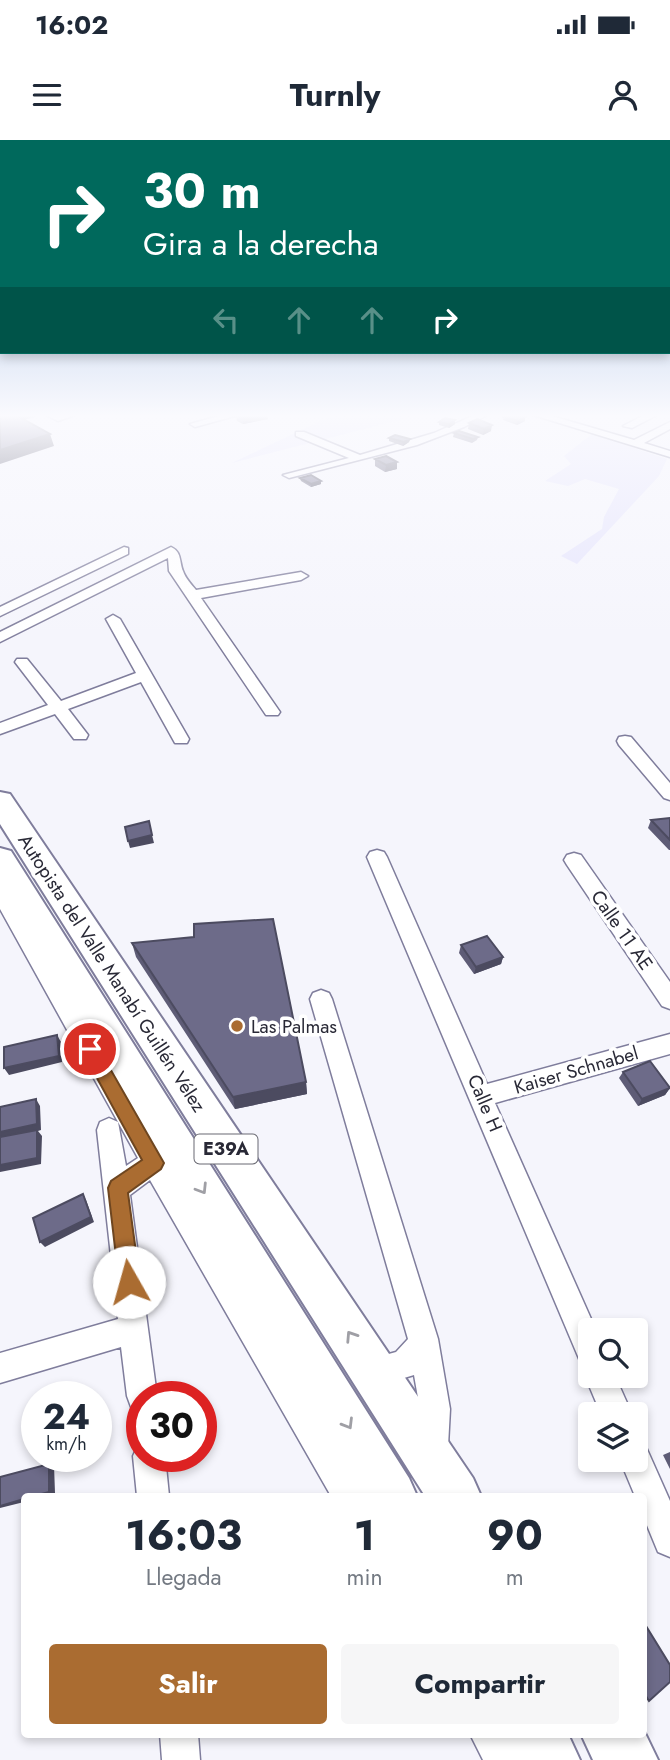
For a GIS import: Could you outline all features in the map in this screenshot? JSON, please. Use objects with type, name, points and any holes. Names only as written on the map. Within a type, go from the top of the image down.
[{"type":"main road","name":"Autopista del Valle Manabí Guillén Vélez","points":[[0,801],[207,1122],[453,1493]]},
{"type":"main road","name":"Autopista del Valle Manabí Guillén Vélez","points":[[0,859],[165,1154],[389,1493]]},
{"type":"main road","points":[[536,1738],[550,1760]]},
{"type":"main road","points":[[614,1738],[628,1760]]},
{"type":"street","points":[[0,612],[124,551]]},
{"type":"street","points":[[0,638],[171,551],[176,562],[176,571],[272,712]]},
{"type":"street","points":[[194,595],[301,576]]},
{"type":"street","points":[[113,619],[181,739]]},
{"type":"street","points":[[22,662],[80,735]]},
{"type":"street","points":[[0,729],[144,675]]},
{"type":"street","points":[[625,741],[670,794]]},
{"type":"street","name":"Calle H","points":[[377,857],[578,1323]]},
{"type":"street","name":"Calle 11 AE","points":[[574,860],[670,1000]]},
{"type":"street","points":[[0,891],[165,1154],[347,1493]]},
{"type":"street","points":[[320,999],[423,1339],[435,1409],[430,1459]]},
{"type":"street","name":"Kaiser Schnabel","points":[[482,1096],[670,1044]]},
{"type":"street","points":[[109,1129],[140,1381]]},
{"type":"street","points":[[118,1188],[165,1154]]},
{"type":"street","points":[[0,1368],[135,1329]]},
{"type":"street","points":[[374,1372],[404,1365],[413,1359],[423,1339]]},
{"type":"street","points":[[151,1472],[153,1493]]},
{"type":"street","points":[[641,1472],[670,1540]]},
{"type":"street","points":[[179,1738],[181,1760]]},
{"type":"street","points":[[491,1738],[504,1760]]},
{"type":"street","points":[[503,1738],[504,1760]]},
{"type":"shaded area","points":[[619,490],[646,490],[577,564],[561,556],[602,529],[604,517]]},
{"type":"building","points":[[670,818],[670,840],[651,820]]},
{"type":"building","points":[[149,821],[152,835],[128,841],[125,827]]},
{"type":"building","name":"Las Palmas","points":[[273,919],[306,1082],[233,1097],[132,943],[194,937],[194,924]]},
{"type":"building","points":[[487,936],[503,957],[476,967],[461,945]]},
{"type":"building","points":[[57,1035],[59,1056],[4,1068],[4,1047]]},
{"type":"building","points":[[650,1061],[670,1088],[642,1099],[623,1072]]},
{"type":"building","points":[[36,1099],[37,1124],[0,1132],[0,1107]]},
{"type":"building","points":[[37,1130],[37,1158],[0,1165],[0,1137]]},
{"type":"building","points":[[83,1194],[91,1217],[40,1242],[33,1218]]},
{"type":"building","points":[[21,1471],[49,1472],[49,1492],[21,1493],[21,1500],[0,1506],[0,1477]]},
{"type":"building","points":[[647,1628],[670,1665],[670,1682],[649,1701]]},
{"type":"place","name":"Las Palmas","points":[[237,1026]]},
{"type":"route","points":[[90,1049],[154,1163],[118,1188],[129,1282]]}]
